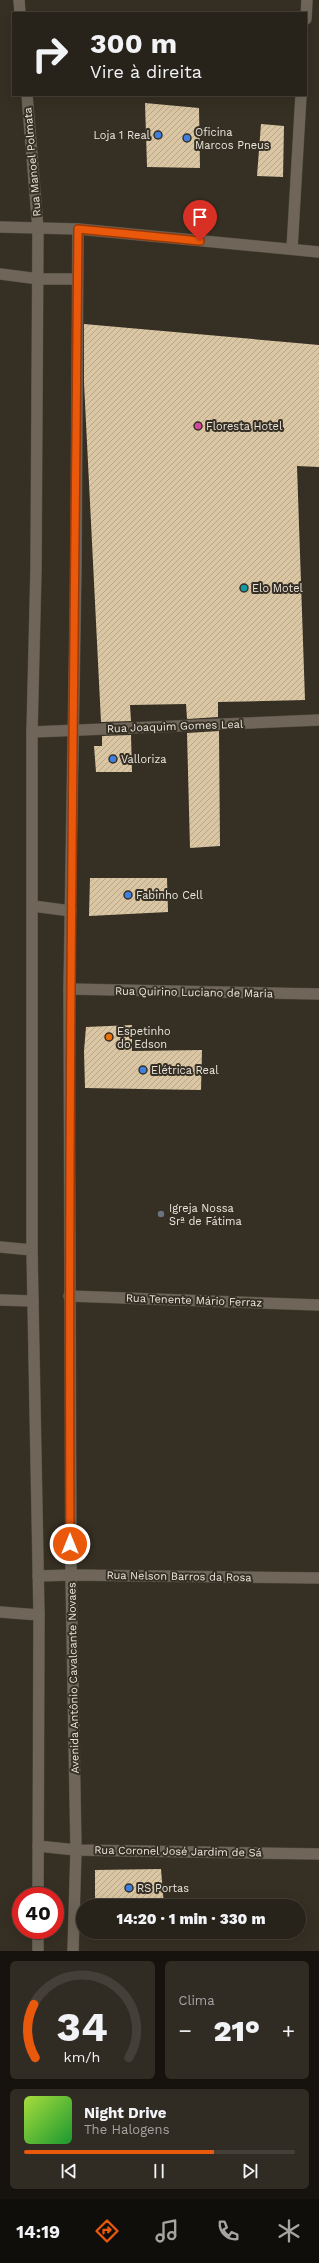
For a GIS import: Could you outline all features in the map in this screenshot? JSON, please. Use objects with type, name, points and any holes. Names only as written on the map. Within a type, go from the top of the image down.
[{"type":"street","points":[[19,0],[20,12]]},
{"type":"street","points":[[306,12],[307,0]]},
{"type":"street","name":"Rua Manoel Polmata","points":[[27,96],[38,229],[39,279],[36,569],[32,732],[32,1250],[39,1615],[38,1887]]},
{"type":"street","points":[[292,249],[301,96]]},
{"type":"street","points":[[0,227],[78,229],[319,252]]},
{"type":"street","name":"Avenida Antônio Cavalcante Novaes","points":[[73,1951],[76,1850],[70,1575],[69,989],[74,730],[78,229]]},
{"type":"street","points":[[0,274],[39,279],[77,279]]},
{"type":"street","name":"Rua Joaquim Gomes Leal","points":[[32,732],[319,720]]},
{"type":"street","points":[[33,906],[71,911]]},
{"type":"street","name":"Rua Quirino Luciano de Maria","points":[[69,989],[319,994]]},
{"type":"street","points":[[0,1248],[32,1250]]},
{"type":"street","name":"Rua Tenente Mário Ferraz","points":[[69,1296],[319,1305]]},
{"type":"street","points":[[0,1300],[34,1301]]},
{"type":"street","name":"Rua Nelson Barros da Rosa","points":[[38,1576],[70,1575],[319,1578]]},
{"type":"street","points":[[0,1612],[39,1615]]},
{"type":"street","name":"Rua Coronel José Jardim de Sá","points":[[38,1846],[76,1850],[319,1854]]},
{"type":"street","points":[[38,1939],[38,1951]]},
{"type":"building","points":[[145,103],[199,108],[200,168],[147,167]]},
{"type":"building","points":[[261,124],[284,126],[283,177],[257,176]]},
{"type":"building","name":"Floresta Hotel","points":[[84,324],[319,345],[319,467],[297,466],[305,700],[218,702],[218,717],[187,719],[186,704],[130,705],[131,721],[101,722],[84,383]]},
{"type":"building","points":[[219,731],[220,846],[190,848],[187,733]]},
{"type":"building","name":"Valloriza","points":[[131,735],[132,772],[96,772],[94,746],[102,746],[102,736]]},
{"type":"building","name":"Fabinho Cell","points":[[90,878],[167,878],[168,912],[89,916]]},
{"type":"building","name":"Elétrica Real","points":[[132,1025],[132,1051],[202,1050],[201,1090],[85,1088],[84,1051],[86,1027]]},
{"type":"building","name":"RS Portas","points":[[161,1869],[163,1899],[95,1899],[95,1870]]},
{"type":"place","name":"Loja 1 Real","points":[[158,135]]},
{"type":"place","name":"Oficina Marcos Pneus","points":[[187,138]]},
{"type":"place","name":"Floresta Hotel","points":[[198,426]]},
{"type":"place","name":"Elo Motel","points":[[244,588]]},
{"type":"place","name":"Valloriza","points":[[113,759]]},
{"type":"place","name":"Fabinho Cell","points":[[128,895]]},
{"type":"place","name":"Espetinho do Edson","points":[[109,1037]]},
{"type":"place","name":"Elétrica Real","points":[[143,1070]]},
{"type":"place","name":"Igreja Nossa Srª de Fátima","points":[[161,1214]]},
{"type":"place","name":"RS Portas","points":[[129,1888]]},
{"type":"route","points":[[70,1544],[69,989],[74,745],[78,229],[200,241]]}]
